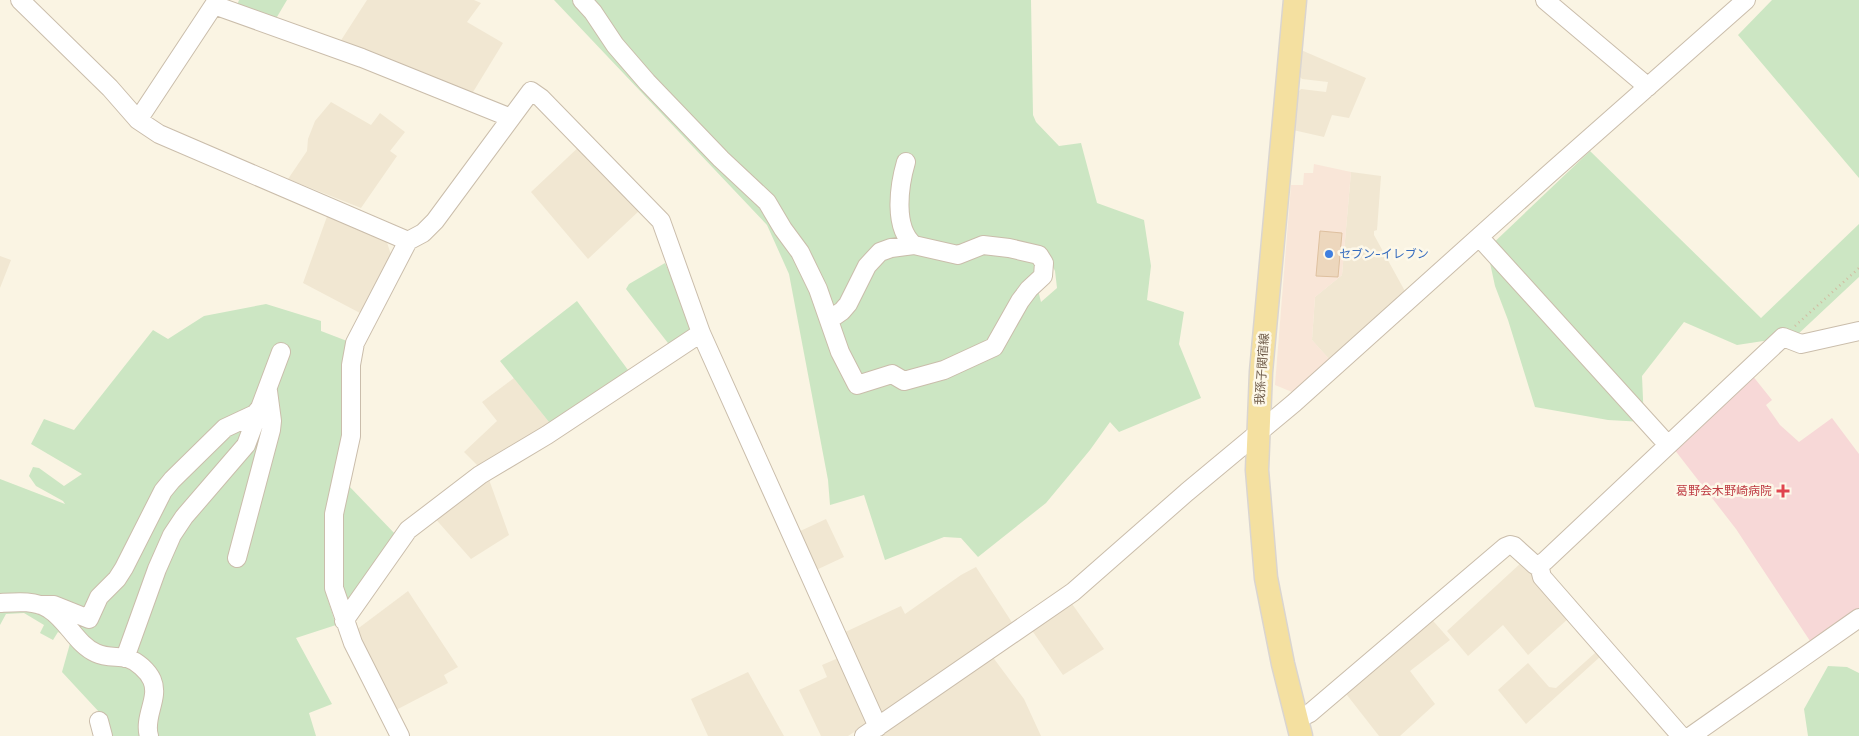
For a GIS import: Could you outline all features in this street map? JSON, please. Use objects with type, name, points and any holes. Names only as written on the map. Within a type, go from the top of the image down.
[{"type":"main road","name":"我孫子関宿線","points":[[1295,0],[1261,372],[1258,489],[1266,578],[1272,617],[1298,728]]},
{"type":"street","points":[[20,0],[110,88],[138,120],[160,134],[408,241]]},
{"type":"street","points":[[582,0],[593,12],[615,45],[647,82],[767,202],[783,229],[800,252],[818,289],[840,352],[857,385],[892,374],[904,381],[944,370],[994,346],[1028,289],[1043,276],[1044,264],[1039,255],[983,244],[958,255],[914,245],[892,248],[880,252],[868,266],[848,304],[829,320]]},
{"type":"street","points":[[1545,0],[1648,87]]},
{"type":"street","points":[[400,736],[353,642],[344,621],[334,588],[334,514],[351,436],[351,365],[356,343],[408,241],[423,233],[435,221],[531,92],[540,98],[661,221],[701,333],[870,731],[1073,592],[1258,434],[1746,0]]},
{"type":"street","points":[[138,120],[214,4],[362,58],[511,118]]},
{"type":"street","points":[[906,162],[900,194],[901,227],[906,239],[914,245]]},
{"type":"street","points":[[1480,238],[1668,445]]},
{"type":"street","points":[[1539,566],[1782,337],[1802,344],[1859,331]]},
{"type":"street","points":[[344,621],[408,530],[480,475],[547,435],[701,333]]},
{"type":"street","points":[[125,658],[157,569],[172,535],[184,517],[246,445],[280,352]]},
{"type":"street","points":[[237,558],[271,430],[272,421],[267,388]]},
{"type":"street","points":[[40,606],[54,605],[89,619],[99,597],[117,579],[128,562],[163,491],[200,451],[225,428],[255,414],[260,408]]},
{"type":"street","points":[[1298,728],[1310,712],[1505,547],[1514,546],[1535,566],[1539,566]]},
{"type":"street","points":[[1539,566],[1542,577],[1681,736]]},
{"type":"street","points":[[0,604],[34,603],[49,609],[95,653],[125,658],[148,673],[153,682],[155,692],[148,719],[149,736]]},
{"type":"street","points":[[1691,736],[1859,618]]},
{"type":"path","points":[[1782,337],[1859,268]]},
{"type":"shaded area","points":[[367,0],[474,0],[481,3],[467,22],[503,43],[470,97],[338,45]]},
{"type":"shaded area","points":[[1301,50],[1366,78],[1349,118],[1332,115],[1324,137],[1293,130],[1297,93],[1301,89],[1326,92],[1328,82],[1302,79],[1298,75]]},
{"type":"shaded area","points":[[331,102],[371,125],[380,113],[405,132],[390,151],[397,156],[361,208],[288,179],[307,151],[308,139],[315,121]]},
{"type":"shaded area","points":[[583,143],[640,210],[588,259],[531,192]]},
{"type":"shaded area","points":[[1314,164],[1351,172],[1342,275],[1315,297],[1312,340],[1330,360],[1292,392],[1275,385],[1291,185],[1303,185],[1304,173],[1313,173]]},
{"type":"shaded area","points":[[1351,172],[1381,176],[1377,230],[1374,231],[1374,235],[1406,293],[1330,360],[1312,340],[1315,297],[1342,275]]},
{"type":"shaded area","points":[[329,211],[385,236],[392,258],[376,289],[360,313],[303,283]]},
{"type":"shaded area","points":[[0,256],[11,260],[0,288]]},
{"type":"shaded area","name":"葛野会木野崎病院","points":[[1752,375],[1772,400],[1766,405],[1780,425],[1799,442],[1832,418],[1859,454],[1859,614],[1814,647],[1736,529],[1674,449]]},
{"type":"shaded area","points":[[514,378],[553,427],[481,469],[464,452],[497,421],[482,402]]},
{"type":"shaded area","points":[[487,474],[509,535],[471,559],[432,515]]},
{"type":"shaded area","points":[[826,519],[844,557],[814,571],[796,533]]},
{"type":"shaded area","points":[[1522,562],[1569,618],[1528,655],[1503,625],[1468,656],[1447,631]]},
{"type":"shaded area","points":[[976,567],[1013,624],[878,717],[841,634],[901,606],[905,614],[961,575]]},
{"type":"shaded area","points":[[408,591],[458,667],[444,675],[448,683],[396,710],[356,630]]},
{"type":"shaded area","points":[[1070,601],[1104,649],[1063,675],[1031,629]]},
{"type":"shaded area","points":[[1427,614],[1450,640],[1410,671],[1435,704],[1400,736],[1379,736],[1347,695],[1340,692]]},
{"type":"shaded area","points":[[1595,649],[1601,656],[1526,724],[1498,690],[1528,663],[1549,687],[1556,688],[1595,653]]},
{"type":"shaded area","points":[[843,656],[870,722],[848,736],[821,736],[799,690],[827,677],[822,665]]},
{"type":"shaded area","points":[[992,656],[1024,699],[1041,736],[875,736]]},
{"type":"shaded area","points":[[748,672],[784,736],[708,736],[691,699]]},
{"type":"green space","points":[[239,0],[287,0],[274,22],[236,8]]},
{"type":"green space","points":[[554,0],[1031,0],[1033,115],[1036,122],[1059,146],[1081,143],[1097,203],[1144,220],[1151,266],[1147,300],[1184,312],[1179,344],[1201,398],[1119,432],[1110,422],[1090,450],[1046,503],[978,557],[961,538],[944,537],[885,560],[864,495],[830,505],[828,480],[789,274],[767,225]],"holes":[[[1046,253],[1055,271],[1057,288],[1041,302],[1035,278]]]},
{"type":"green space","points":[[1772,0],[1859,0],[1859,178],[1738,35]]},
{"type":"green space","points":[[1590,151],[1761,318],[1859,224],[1859,277],[1796,336],[1737,345],[1684,322],[1642,376],[1644,422],[1608,420],[1535,407],[1508,320],[1495,286],[1487,249]]},
{"type":"green space","points":[[665,263],[695,328],[671,347],[626,289],[629,284]]},
{"type":"green space","points":[[577,301],[631,374],[553,427],[500,361]]},
{"type":"green space","points":[[266,304],[321,321],[321,331],[347,341],[342,441],[327,503],[325,534],[327,597],[336,625],[296,638],[332,704],[309,713],[316,736],[108,736],[100,713],[62,672],[71,640],[58,632],[53,640],[40,633],[44,625],[24,613],[6,614],[0,625],[0,479],[65,504],[36,486],[29,476],[33,467],[39,468],[64,486],[82,474],[31,444],[44,419],[74,430],[153,330],[168,339],[204,316]]},
{"type":"green space","points":[[348,485],[397,536],[347,611],[343,580],[342,532]]},
{"type":"green space","points":[[1828,666],[1847,667],[1859,673],[1859,736],[1808,736],[1804,709]]},
{"type":"building","name":"セブン-イレブン","points":[[1320,231],[1342,233],[1338,277],[1316,276]]},
{"type":"place","name":"セブン-イレブン","points":[[1329,254]]},
{"type":"place","name":"葛野会木野崎病院","points":[[1783,491]]}]
